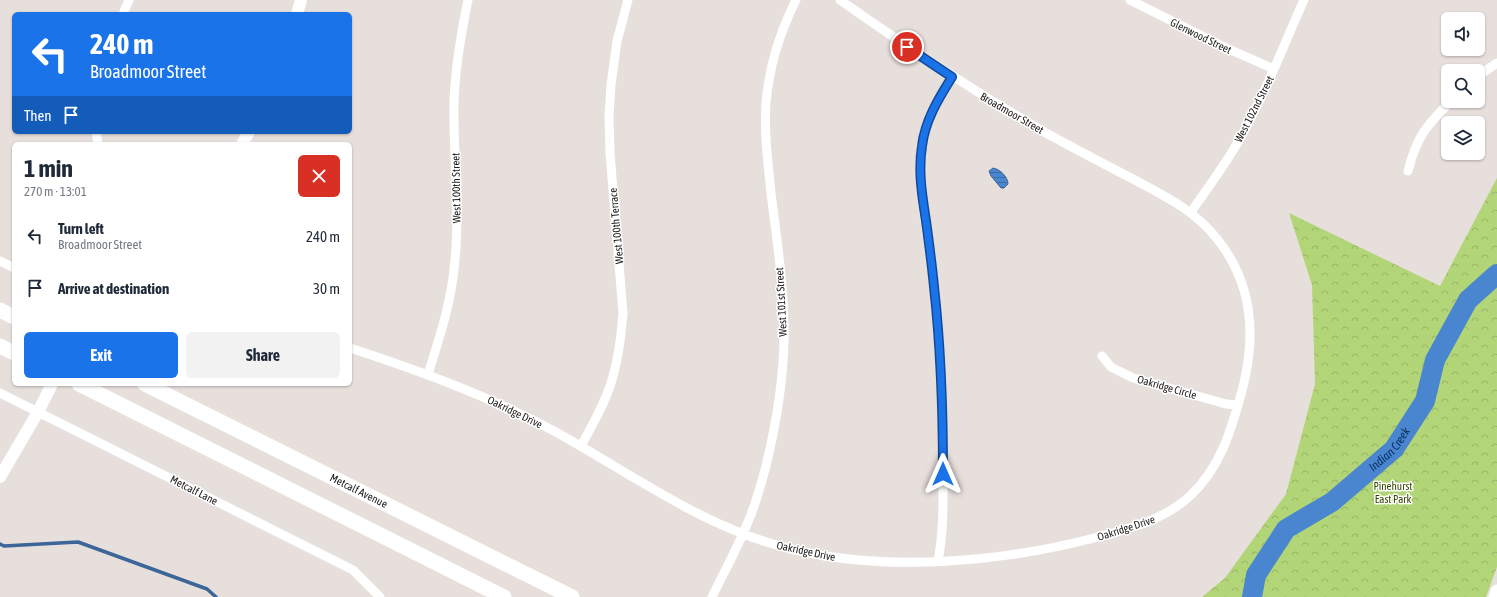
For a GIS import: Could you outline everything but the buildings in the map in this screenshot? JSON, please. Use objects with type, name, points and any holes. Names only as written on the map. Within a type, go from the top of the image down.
[{"type":"main road","points":[[0,310],[12,317]]},
{"type":"main road","points":[[0,346],[12,352]]},
{"type":"main road","points":[[83,386],[504,597]]},
{"type":"main road","name":"Metcalf Avenue","points":[[149,386],[572,597]]},
{"type":"main road","points":[[1495,597],[1497,591]]},
{"type":"street","points":[[124,12],[129,0]]},
{"type":"street","points":[[298,12],[301,0]]},
{"type":"street","name":"West 100th Street","points":[[428,374],[441,334],[449,301],[455,261],[457,212],[454,102],[455,78],[460,38],[468,0]]},
{"type":"street","name":"West 100th Terrace","points":[[581,446],[603,404],[610,387],[617,363],[622,337],[623,313],[610,153],[609,116],[611,85],[617,41],[628,0]]},
{"type":"street","name":"West 101st Street","points":[[712,597],[749,521],[774,435],[781,389],[784,341],[783,303],[768,170],[766,104],[771,72],[779,41],[796,0]]},
{"type":"street","name":"Broadmoor Street","points":[[840,0],[952,77],[1051,136],[1178,203],[1205,224],[1231,257],[1241,279],[1246,295],[1250,318],[1250,349],[1247,370],[1238,405]]},
{"type":"street","name":"West 102nd Street","points":[[1191,212],[1221,170],[1243,133],[1274,69],[1304,0]]},
{"type":"street","name":"Glenwood Street","points":[[1132,1],[1224,47],[1274,69]]},
{"type":"street","points":[[1485,71],[1497,63]]},
{"type":"street","points":[[938,561],[943,516],[941,358],[931,258],[920,183],[920,166],[922,144],[927,123],[937,100],[952,77]]},
{"type":"street","points":[[1408,172],[1414,151],[1423,131],[1444,108]]},
{"type":"street","points":[[0,261],[12,267]]},
{"type":"street","name":"Oakridge Drive","points":[[352,349],[428,374],[474,392],[581,446],[702,517],[743,534],[795,550],[827,556],[874,561],[938,561],[1012,555],[1054,548],[1149,522],[1167,513],[1188,498],[1201,485],[1212,470],[1225,447],[1238,405]]},
{"type":"street","name":"Oakridge Circle","points":[[1102,356],[1111,366],[1134,378],[1226,404],[1238,405]]},
{"type":"street","points":[[0,477],[38,412],[51,386]]},
{"type":"street","name":"Metcalf Lane","points":[[0,393],[353,570],[380,597]]},
{"type":"green space","name":"Pinehurst East Park","points":[[1497,178],[1497,567],[1486,597],[1202,597],[1225,578],[1286,494],[1315,384],[1312,285],[1289,213],[1440,286]]},
{"type":"water","points":[[993,168],[1001,172],[1007,179],[1008,184],[1004,188],[1001,188],[991,176],[989,171]]},
{"type":"waterway","name":"Indian Creek","points":[[1252,597],[1256,575],[1286,529],[1332,502],[1394,449],[1425,401],[1435,360],[1468,300],[1497,274]]},
{"type":"waterway","points":[[0,544],[4,546],[78,542],[207,589],[216,597]]},
{"type":"route","points":[[907,47],[952,77],[937,100],[927,123],[922,144],[920,166],[920,183],[931,258],[941,358],[943,474]]}]
